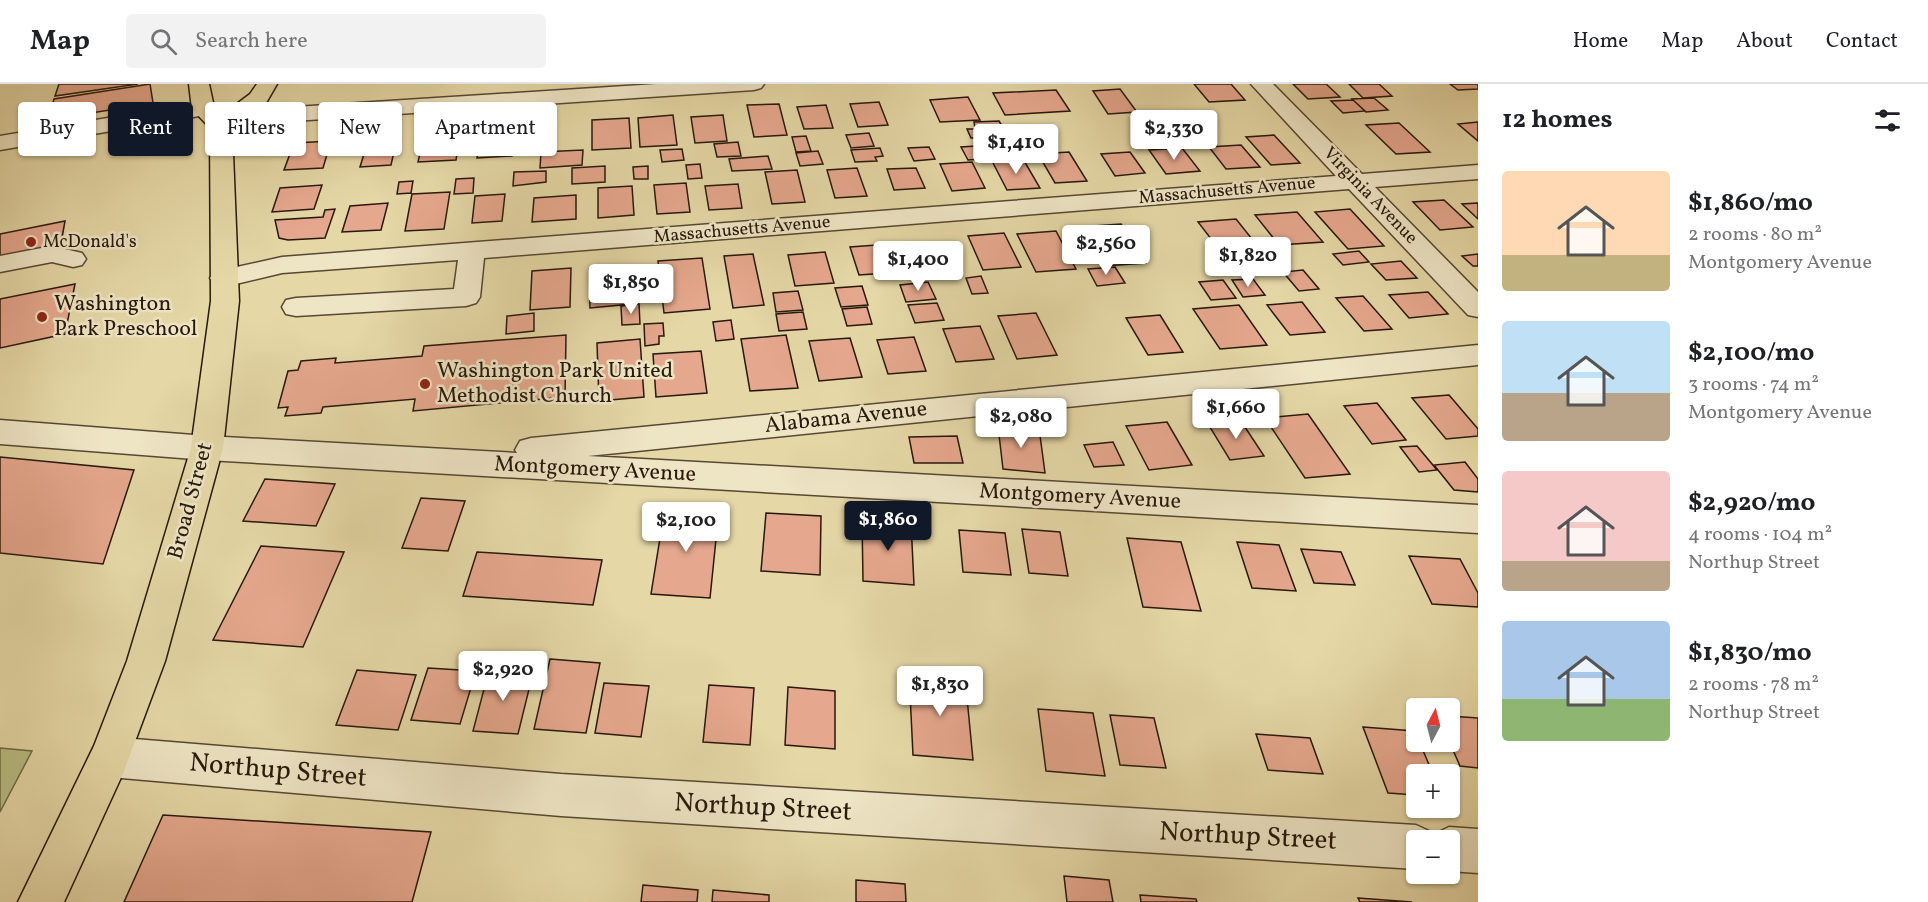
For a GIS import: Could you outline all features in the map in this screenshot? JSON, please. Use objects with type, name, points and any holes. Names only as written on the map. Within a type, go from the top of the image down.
[{"type":"main road","points":[[199,84],[202,110],[205,112]]},
{"type":"main road","points":[[253,102],[267,84]]},
{"type":"main road","name":"Broad Street","points":[[41,902],[110,757],[146,661],[207,448],[225,301],[222,156]]},
{"type":"street","points":[[306,113],[754,84]]},
{"type":"street","name":"Virginia Avenue","points":[[1261,84],[1478,308]]},
{"type":"street","points":[[0,143],[202,110]]},
{"type":"street","name":"Massachusetts Avenue","points":[[223,278],[282,265],[1478,172]]},
{"type":"street","points":[[296,307],[466,297],[472,251]]},
{"type":"street","points":[[0,264],[52,254],[73,259]]},
{"type":"street","points":[[362,303],[370,258]]},
{"type":"street","name":"Alabama Avenue","points":[[428,460],[1478,355]]},
{"type":"street","name":"Montgomery Avenue","points":[[0,432],[207,448],[1478,519]]},
{"type":"street","name":"Northup Street","points":[[110,757],[561,795],[1406,846]]},
{"type":"street","points":[[1460,850],[1478,851]]},
{"type":"green space","points":[[0,748],[32,751],[0,812]]},
{"type":"building","points":[[59,84],[138,84],[55,96]]},
{"type":"building","points":[[150,84],[153,102],[108,102],[108,110],[96,112],[96,102],[53,102],[54,99]]},
{"type":"building","points":[[1194,84],[1231,84],[1245,100],[1209,102]]},
{"type":"building","points":[[1293,84],[1326,84],[1340,97],[1308,99]]},
{"type":"building","points":[[1349,84],[1379,84],[1392,96],[1363,98]]},
{"type":"building","points":[[1450,84],[1478,84],[1478,89],[1458,90]]},
{"type":"building","points":[[1120,89],[1137,112],[1108,114],[1093,91]]},
{"type":"building","points":[[1056,90],[1070,111],[1005,115],[993,93]]},
{"type":"building","points":[[968,97],[980,120],[940,122],[930,100]]},
{"type":"building","points":[[1374,98],[1388,110],[1366,112],[1352,99]]},
{"type":"building","points":[[1353,100],[1365,111],[1343,113],[1331,101]]},
{"type":"building","points":[[879,102],[888,125],[858,127],[850,104]]},
{"type":"building","points":[[779,104],[787,135],[754,137],[747,105]]},
{"type":"building","points":[[826,105],[833,128],[804,129],[797,107]]},
{"type":"building","points":[[673,115],[677,145],[640,147],[638,118]]},
{"type":"building","points":[[723,115],[727,141],[695,143],[691,117]]},
{"type":"building","points":[[629,118],[631,148],[592,150],[592,120]]},
{"type":"building","points":[[999,121],[1009,137],[971,138],[967,129],[975,129],[974,122]]},
{"type":"building","points":[[1478,122],[1478,141],[1458,124]]},
{"type":"building","points":[[1399,123],[1430,152],[1396,154],[1366,125]]},
{"type":"building","points":[[869,133],[874,146],[851,148],[846,135]]},
{"type":"building","points":[[1274,135],[1300,163],[1271,165],[1246,137]]},
{"type":"building","points":[[806,136],[811,151],[796,152],[792,137]]},
{"type":"building","points":[[1031,136],[1039,149],[1018,150],[1011,138]]},
{"type":"building","points":[[306,142],[318,142],[318,156],[327,156],[323,168],[284,170],[289,156],[306,156]]},
{"type":"building","points":[[738,142],[741,156],[717,157],[714,144]]},
{"type":"building","points":[[1241,145],[1260,167],[1226,169],[1209,147]]},
{"type":"building","points":[[976,146],[982,159],[968,160],[961,147]]},
{"type":"building","points":[[929,147],[935,159],[914,161],[908,148]]},
{"type":"building","points":[[880,148],[883,156],[875,157],[877,161],[855,162],[851,150]]},
{"type":"building","points":[[1182,148],[1200,171],[1166,174],[1149,150]]},
{"type":"building","points":[[682,149],[684,160],[662,162],[660,150]]},
{"type":"building","points":[[583,150],[582,165],[540,168],[541,156],[557,156],[557,151]]},
{"type":"building","points":[[818,151],[823,164],[800,166],[796,153]]},
{"type":"building","points":[[1069,152],[1087,181],[1055,183],[1038,154]]},
{"type":"building","points":[[1130,152],[1145,173],[1115,176],[1101,154]]},
{"type":"building","points":[[363,156],[393,156],[391,165],[360,167]]},
{"type":"building","points":[[419,156],[457,156],[456,160],[418,162]]},
{"type":"building","points":[[477,156],[512,156],[477,158]]},
{"type":"building","points":[[768,156],[772,169],[732,171],[729,159]]},
{"type":"building","points":[[1023,159],[1040,188],[1007,190],[992,161]]},
{"type":"building","points":[[972,162],[985,188],[952,191],[940,164]]},
{"type":"building","points":[[700,164],[702,178],[688,179],[686,165]]},
{"type":"building","points":[[605,166],[605,182],[572,184],[572,168]]},
{"type":"building","points":[[648,166],[648,179],[634,179],[633,167]]},
{"type":"building","points":[[857,168],[867,196],[835,198],[827,170]]},
{"type":"building","points":[[916,168],[925,188],[894,190],[887,169]]},
{"type":"building","points":[[797,170],[805,202],[772,204],[765,172]]},
{"type":"building","points":[[546,171],[546,182],[513,186],[514,172]]},
{"type":"building","points":[[474,178],[473,193],[454,194],[456,179]]},
{"type":"building","points":[[413,181],[411,193],[397,194],[399,182]]},
{"type":"building","points":[[686,183],[690,212],[657,214],[654,185]]},
{"type":"building","points":[[738,184],[742,208],[709,210],[705,186]]},
{"type":"building","points":[[322,185],[314,209],[272,212],[280,188]]},
{"type":"building","points":[[632,186],[634,215],[598,218],[598,188]]},
{"type":"building","points":[[450,192],[444,229],[405,231],[412,194]]},
{"type":"building","points":[[505,194],[502,221],[472,223],[475,196]]},
{"type":"building","points":[[576,195],[576,219],[532,222],[534,198]]},
{"type":"building","points":[[1444,200],[1473,227],[1440,230],[1413,202]]},
{"type":"building","points":[[388,203],[381,230],[342,232],[350,206]]},
{"type":"building","points":[[1478,203],[1478,219],[1462,204]]},
{"type":"building","points":[[335,209],[325,238],[288,240],[279,238],[275,220],[323,217],[325,210]]},
{"type":"building","points":[[1350,209],[1384,246],[1348,249],[1315,212]]},
{"type":"building","points":[[1297,212],[1323,242],[1279,245],[1255,215]]},
{"type":"building","points":[[1236,219],[1264,254],[1225,257],[1198,222]]},
{"type":"building","name":"McDonald's","points":[[65,221],[60,249],[0,261],[0,234]]},
{"type":"building","points":[[1121,224],[1146,263],[1103,266],[1080,227]]},
{"type":"building","points":[[1056,231],[1076,269],[1036,272],[1017,234]]},
{"type":"building","points":[[1004,233],[1021,267],[983,270],[968,236]]},
{"type":"building","points":[[947,243],[960,275],[925,278],[913,246]]},
{"type":"building","points":[[877,245],[887,273],[859,275],[850,247]]},
{"type":"building","points":[[1359,251],[1369,262],[1343,265],[1333,254]]},
{"type":"building","points":[[825,252],[834,283],[795,286],[788,255]]},
{"type":"building","points":[[753,254],[764,305],[733,308],[724,256]]},
{"type":"building","points":[[1478,254],[1478,266],[1473,266],[1462,256]]},
{"type":"building","points":[[702,258],[710,309],[664,313],[658,261]]},
{"type":"building","points":[[1401,261],[1417,278],[1386,280],[1371,264]]},
{"type":"building","points":[[629,266],[631,304],[590,308],[589,269]]},
{"type":"building","points":[[1115,267],[1125,283],[1097,286],[1088,269]]},
{"type":"building","points":[[571,268],[570,307],[530,310],[532,271]]},
{"type":"building","points":[[1303,270],[1319,289],[1299,291],[1283,272]]},
{"type":"building","points":[[981,276],[988,293],[972,294],[966,278]]},
{"type":"building","points":[[1253,279],[1265,295],[1243,297],[1232,280]]},
{"type":"building","points":[[1223,280],[1236,298],[1211,300],[1199,282]]},
{"type":"building","points":[[928,282],[936,299],[906,302],[900,285]]},
{"type":"building","points":[[75,284],[65,334],[0,348],[0,299]]},
{"type":"building","points":[[862,286],[868,305],[841,307],[835,288]]},
{"type":"building","points":[[798,291],[803,310],[776,312],[773,293]]},
{"type":"building","points":[[1428,292],[1448,314],[1409,318],[1389,295]]},
{"type":"building","points":[[1363,296],[1392,329],[1364,331],[1336,298]]},
{"type":"building","points":[[1302,302],[1325,332],[1290,335],[1267,305]]},
{"type":"building","points":[[937,303],[944,320],[915,323],[908,305]]},
{"type":"building","points":[[639,304],[640,324],[622,325],[621,306]]},
{"type":"building","points":[[1239,305],[1267,345],[1220,349],[1193,309]]},
{"type":"building","points":[[867,307],[872,324],[847,326],[842,309]]},
{"type":"building","points":[[803,312],[807,329],[779,331],[776,314]]},
{"type":"building","points":[[534,313],[534,331],[506,334],[507,316]]},
{"type":"building","points":[[1036,313],[1057,355],[1017,359],[998,316]]},
{"type":"building","points":[[1160,315],[1183,352],[1148,355],[1126,318]]},
{"type":"building","points":[[731,320],[734,339],[716,341],[713,322]]},
{"type":"building","points":[[663,323],[664,336],[659,336],[659,344],[645,346],[644,324]]},
{"type":"building","points":[[980,326],[994,359],[956,362],[943,329]]},
{"type":"building","name":"Washington Park United Methodist Church","points":[[566,335],[565,397],[413,411],[415,399],[323,407],[321,413],[285,416],[288,407],[278,408],[288,371],[298,370],[301,361],[336,358],[335,363],[422,356],[424,346]]},
{"type":"building","points":[[786,335],[798,388],[750,391],[741,339]]},
{"type":"building","points":[[914,337],[926,371],[888,374],[877,340]]},
{"type":"building","points":[[850,338],[862,377],[819,381],[809,341]]},
{"type":"building","points":[[640,339],[644,397],[599,401],[597,343]]},
{"type":"building","points":[[701,351],[707,393],[656,397],[653,354]]},
{"type":"building","points":[[1449,395],[1478,429],[1478,436],[1446,439],[1412,398]]},
{"type":"building","points":[[1377,403],[1406,440],[1372,444],[1344,406]]},
{"type":"building","points":[[1308,414],[1350,474],[1305,478],[1265,418]]},
{"type":"building","points":[[1241,421],[1264,456],[1230,460],[1208,424]]},
{"type":"building","points":[[1167,422],[1192,465],[1149,470],[1126,426]]},
{"type":"building","points":[[998,426],[1039,428],[1045,473],[1003,469]]},
{"type":"building","points":[[957,436],[963,463],[914,463],[909,437]]},
{"type":"building","points":[[1113,442],[1124,465],[1094,467],[1084,445]]},
{"type":"building","points":[[1417,446],[1437,470],[1419,472],[1400,447]]},
{"type":"building","points":[[0,457],[134,470],[103,564],[0,553]]},
{"type":"building","points":[[1465,462],[1478,479],[1478,492],[1454,490],[1434,465]]},
{"type":"building","points":[[265,479],[335,484],[316,526],[243,521]]},
{"type":"building","points":[[421,498],[465,501],[448,551],[402,548]]},
{"type":"building","points":[[665,507],[719,510],[710,598],[651,594]]},
{"type":"building","points":[[766,513],[821,516],[820,575],[761,571]]},
{"type":"building","points":[[862,519],[911,522],[914,585],[863,581]]},
{"type":"building","points":[[1022,529],[1060,532],[1068,576],[1029,573]]},
{"type":"building","points":[[959,530],[1005,533],[1011,575],[963,572]]},
{"type":"building","points":[[1127,538],[1181,542],[1201,611],[1143,607]]},
{"type":"building","points":[[1237,542],[1279,545],[1296,591],[1252,588]]},
{"type":"building","points":[[261,546],[344,552],[303,647],[213,640]]},
{"type":"building","points":[[1301,549],[1341,552],[1355,585],[1314,583]]},
{"type":"building","points":[[477,552],[602,560],[593,605],[463,596]]},
{"type":"building","points":[[1409,556],[1460,559],[1478,593],[1478,607],[1432,604]]},
{"type":"building","points":[[550,659],[600,663],[586,733],[534,729]]},
{"type":"building","points":[[428,668],[476,671],[460,724],[411,720]]},
{"type":"building","points":[[357,670],[416,675],[398,730],[336,725]]},
{"type":"building","points":[[489,670],[533,673],[518,734],[473,731]]},
{"type":"building","points":[[909,673],[965,677],[973,760],[913,755]]},
{"type":"building","points":[[604,683],[649,686],[641,737],[595,733]]},
{"type":"building","points":[[709,685],[754,688],[750,745],[703,742]]},
{"type":"building","points":[[788,687],[835,691],[835,749],[785,745]]},
{"type":"building","points":[[1038,709],[1093,713],[1105,776],[1046,771]]},
{"type":"building","points":[[1110,715],[1154,718],[1166,768],[1120,765]]},
{"type":"building","points":[[1460,717],[1478,718],[1478,768],[1459,764],[1454,752],[1460,752]]},
{"type":"building","points":[[1363,727],[1406,730],[1406,752],[1424,752],[1429,764],[1406,764],[1406,794],[1388,793]]},
{"type":"building","points":[[1256,734],[1310,738],[1323,774],[1268,770]]},
{"type":"building","points":[[163,815],[431,832],[412,902],[124,902]]},
{"type":"building","points":[[1064,876],[1109,880],[1113,902],[1067,902]]},
{"type":"building","points":[[856,880],[905,884],[906,902],[856,902]]},
{"type":"building","points":[[643,885],[698,890],[697,902],[641,902]]},
{"type":"building","points":[[713,890],[769,895],[769,902],[712,902]]},
{"type":"building","points":[[1140,895],[1196,899],[1197,902],[1141,902]]},
{"type":"building","points":[[1358,898],[1412,902],[1360,902]]},
{"type":"place","name":"McDonald's","points":[[31,242]]},
{"type":"place","name":"Washington Park Preschool","points":[[42,317]]},
{"type":"place","name":"Washington Park United Methodist Church","points":[[425,384]]}]
